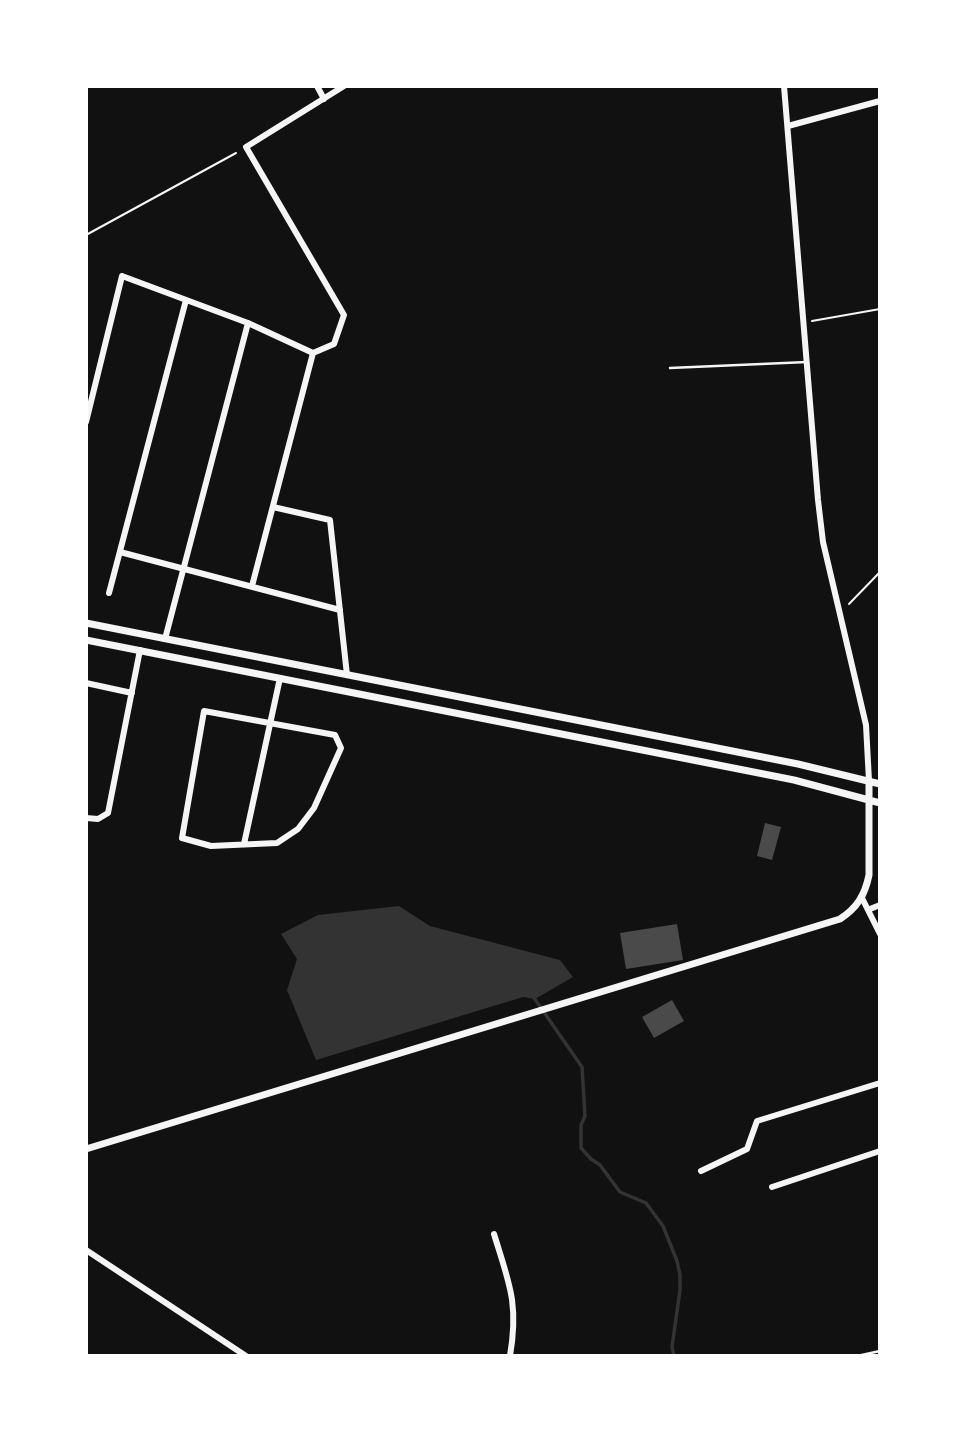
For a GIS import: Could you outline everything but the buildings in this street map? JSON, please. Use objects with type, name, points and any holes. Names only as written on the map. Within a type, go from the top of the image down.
[{"type":"street","points":[[317,86],[324,99]]},
{"type":"street","points":[[86,422],[122,276],[248,323],[313,353],[334,344],[344,315],[246,147],[344,86]]},
{"type":"street","points":[[86,1149],[797,934],[840,919],[862,898],[869,875],[866,725],[823,542],[784,86]]},
{"type":"street","points":[[788,126],[880,101]]},
{"type":"street","points":[[109,593],[186,300]]},
{"type":"street","points":[[165,639],[248,323]]},
{"type":"street","points":[[252,586],[313,353]]},
{"type":"street","points":[[273,507],[330,520],[346,675]]},
{"type":"street","points":[[120,552],[340,610]]},
{"type":"street","points":[[86,623],[784,761],[880,784]]},
{"type":"street","points":[[86,640],[794,780],[880,803]]},
{"type":"street","points":[[86,818],[98,819],[108,813],[140,650]]},
{"type":"street","points":[[244,844],[280,678]]},
{"type":"street","points":[[86,683],[132,693]]},
{"type":"street","points":[[204,711],[270,724],[335,735],[341,748],[314,808],[298,829],[277,844],[211,846],[182,838],[204,711]]},
{"type":"street","points":[[862,898],[870,909],[880,934]]},
{"type":"street","points":[[870,909],[880,905]]},
{"type":"street","points":[[701,1171],[747,1149],[757,1121],[880,1083]]},
{"type":"street","points":[[772,1187],[880,1151]]},
{"type":"street","points":[[494,1234],[514,1297],[515,1326],[510,1356]]},
{"type":"street","points":[[86,1250],[246,1356]]},
{"type":"lane","points":[[670,369],[807,362]]},
{"type":"lane","points":[[857,1356],[880,1351]]},
{"type":"path","points":[[86,235],[246,147]]},
{"type":"path","points":[[804,323],[880,309]]},
{"type":"path","points":[[841,612],[880,572]]},
{"type":"shaded area","points":[[399,906],[430,926],[560,960],[573,977],[535,999],[523,997],[316,1060],[287,990],[297,959],[281,934],[318,915]]},
{"type":"waterway","points":[[532,995],[582,1067],[585,1116],[581,1125],[581,1148],[600,1165],[620,1192],[646,1203],[663,1226],[677,1261],[680,1290],[672,1347],[674,1356]]}]
